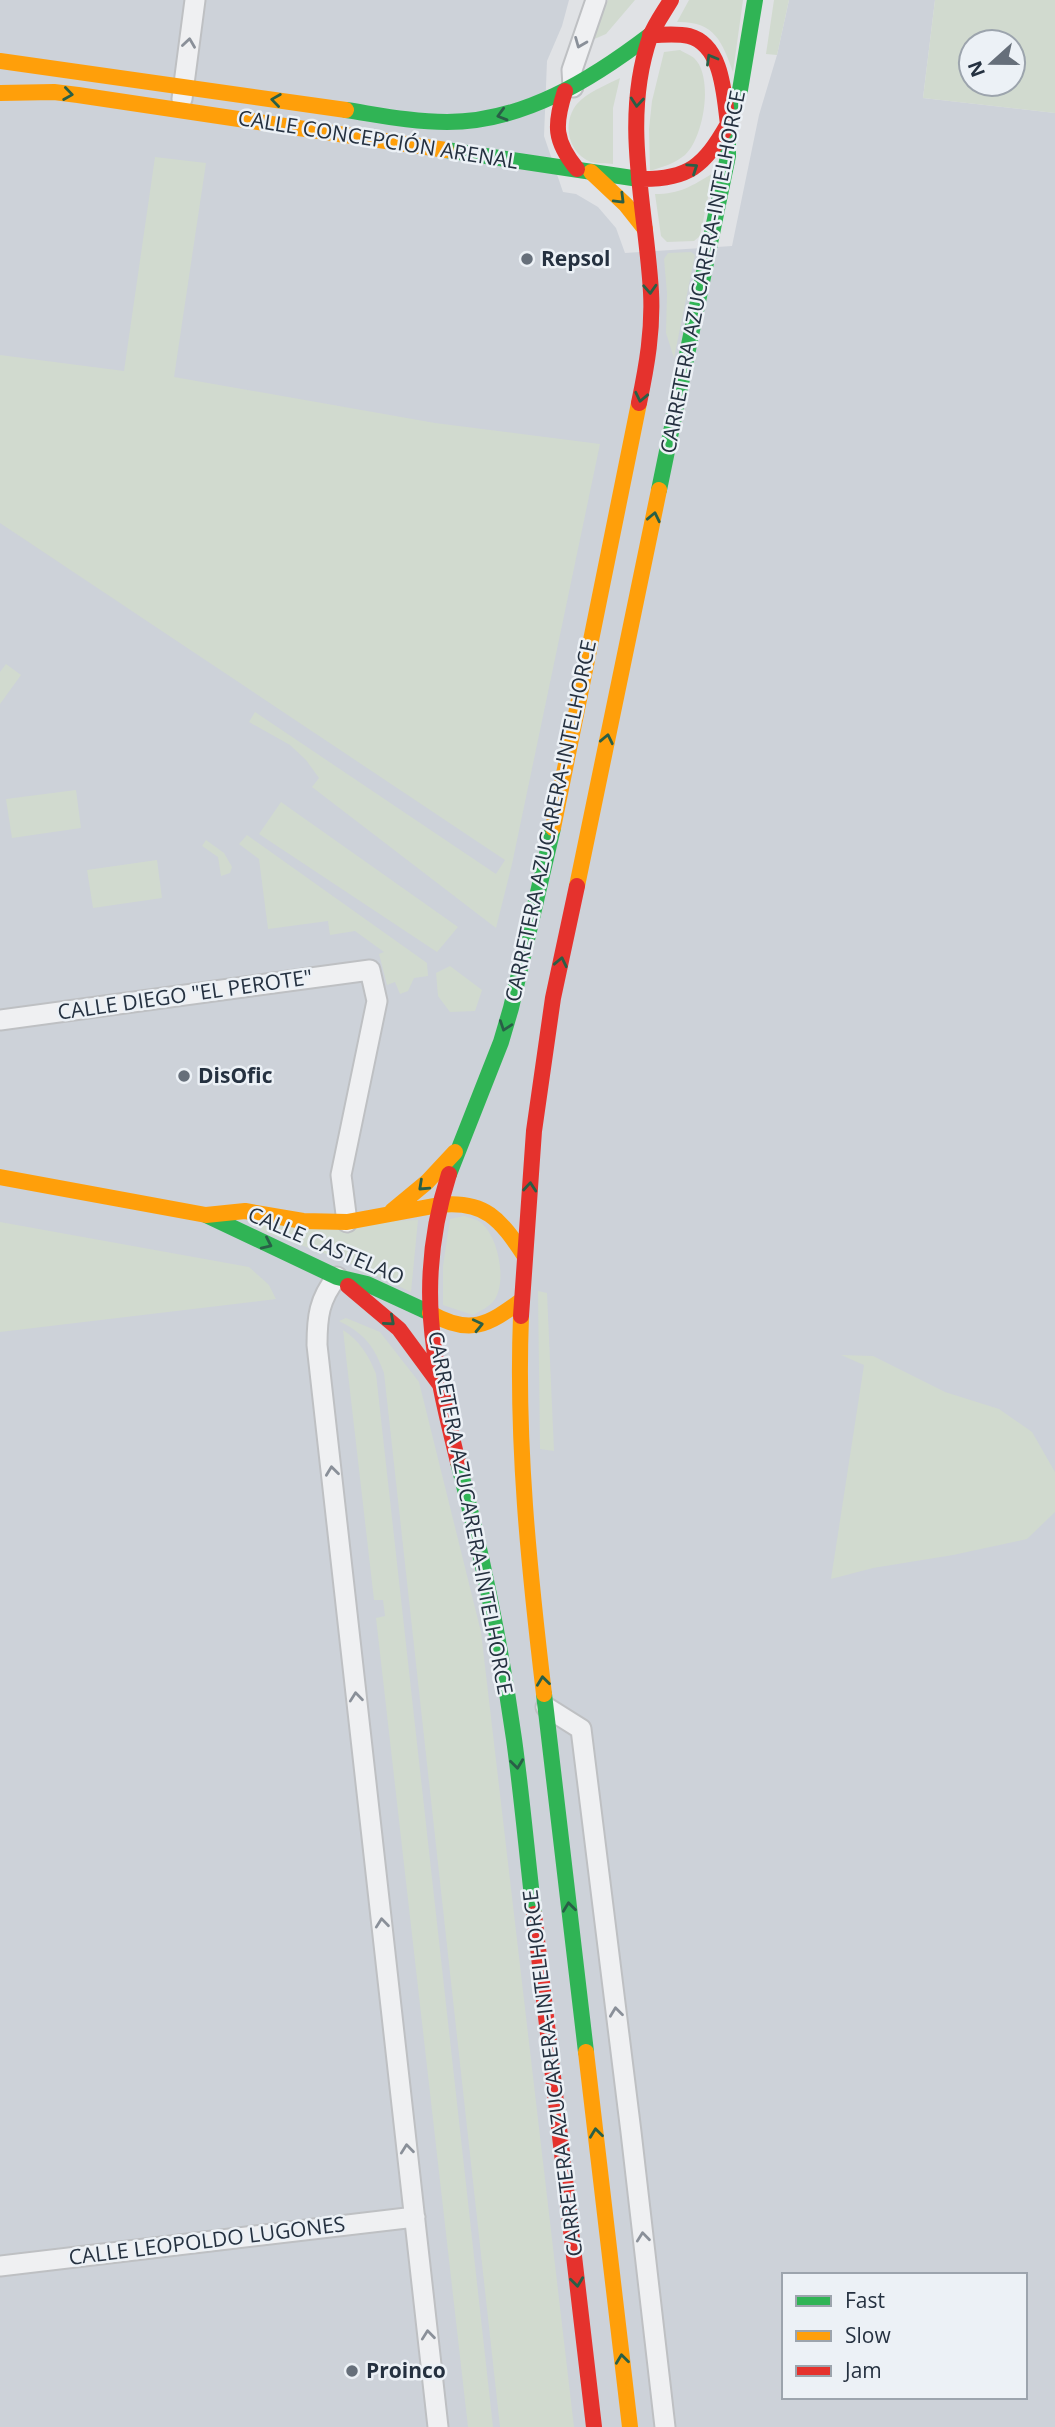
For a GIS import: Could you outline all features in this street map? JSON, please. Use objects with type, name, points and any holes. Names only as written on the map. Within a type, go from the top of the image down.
[{"type":"main road","name":"CARRETERA AZUCARERA-INTELHORCE","points":[[594,2427],[514,1741],[490,1597],[441,1385],[430,1313],[428,1279],[439,1205],[455,1152],[486,1080],[510,1013],[542,881],[643,386],[652,330],[635,125],[643,59],[650,35],[671,0]]},
{"type":"main road","name":"CARRETERA AZUCARERA-INTELHORCE","points":[[630,2427],[530,1579],[521,1462],[519,1373],[524,1255],[534,1131],[553,998],[710,248],[728,156],[728,124],[740,90],[755,0]]},
{"type":"main road","name":"CALLE CONCEPCIÓN ARENAL","points":[[0,61],[394,117],[451,122],[490,119],[528,108],[606,69],[650,35]]},
{"type":"main road","points":[[650,35],[695,38],[714,56],[728,124]]},
{"type":"main road","points":[[569,89],[555,119],[565,156],[626,205],[645,229]]},
{"type":"main road","name":"CALLE CONCEPCIÓN ARENAL","points":[[0,93],[54,92],[639,179],[677,177],[693,169],[710,155],[728,124]]},
{"type":"main road","points":[[386,1215],[427,1182],[455,1152]]},
{"type":"main road","name":"CALLE CASTELAO","points":[[0,1177],[206,1215],[337,1278],[367,1284],[430,1313]]},
{"type":"main road","points":[[439,1205],[454,1202],[474,1204],[492,1213],[524,1255]]},
{"type":"main road","name":"CALLE CASTELAO","points":[[206,1215],[245,1211],[303,1221],[347,1222],[439,1205]]},
{"type":"main road","points":[[337,1278],[399,1329],[441,1385]]},
{"type":"main road","points":[[430,1313],[444,1323],[459,1328],[482,1326],[522,1300]]},
{"type":"street","points":[[180,109],[195,0]]},
{"type":"street","points":[[569,89],[572,70],[596,0]]},
{"type":"street","name":"CALLE DIEGO \"EL PEROTE\"","points":[[0,1020],[370,970],[377,1002],[341,1175],[347,1222]]},
{"type":"street","points":[[337,1278],[327,1290],[318,1310],[317,1345],[438,2427]]},
{"type":"street","points":[[546,1707],[581,1730],[665,2427]]},
{"type":"street","name":"CALLE LEOPOLDO LUGONES","points":[[0,2266],[415,2217]]},
{"type":"shaded area","points":[[0,0],[569,0],[562,26],[547,61],[544,136],[563,192],[576,194],[598,207],[616,228],[625,253],[732,246],[759,115],[777,55],[789,0],[935,0],[923,98],[1055,113],[1055,2427],[0,2427]]},
{"type":"shaded area","points":[[608,0],[635,0],[606,34],[592,40],[590,39]]},
{"type":"shaded area","points":[[689,0],[743,0],[733,72],[715,35],[700,25],[677,22]]},
{"type":"shaded area","points":[[774,0],[789,0],[777,55],[766,54]]},
{"type":"shaded area","points":[[935,0],[1055,0],[1055,113],[923,98]]},
{"type":"shaded area","points":[[680,50],[694,58],[704,78],[701,122],[692,147],[685,155],[650,171],[649,129],[652,101],[664,52]]},
{"type":"shaded area","points":[[620,78],[613,108],[613,164],[591,162],[582,157],[571,142],[571,115],[582,99]]},
{"type":"shaded area","points":[[155,157],[206,163],[174,377],[435,423],[600,444],[512,864],[496,928],[312,787],[319,778],[306,760],[290,745],[249,722],[255,712],[496,874],[505,860],[0,523],[0,355],[124,371]]},
{"type":"shaded area","points":[[713,173],[700,236],[694,241],[667,242],[661,236],[655,194],[672,193],[686,188]]},
{"type":"shaded area","points":[[691,252],[695,255],[674,358],[666,333],[664,259],[668,253]]},
{"type":"shaded area","points":[[6,664],[21,675],[0,704],[0,672]]},
{"type":"shaded area","points":[[76,790],[81,828],[12,838],[6,799]]},
{"type":"shaded area","points":[[281,802],[458,927],[437,952],[259,834]]},
{"type":"shaded area","points":[[247,835],[427,963],[428,976],[414,978],[408,991],[400,994],[395,982],[387,985],[379,954],[384,952],[355,931],[330,935],[328,921],[268,929],[259,859],[239,844]]},
{"type":"shaded area","points":[[206,840],[224,853],[232,867],[230,873],[221,876],[218,857],[202,846]]},
{"type":"shaded area","points":[[157,860],[162,898],[93,908],[87,870]]},
{"type":"shaded area","points":[[450,966],[482,990],[475,1011],[450,1012],[438,996],[436,973]]},
{"type":"shaded area","points":[[464,1216],[478,1221],[486,1228],[499,1258],[499,1291],[488,1306],[473,1315],[443,1305],[443,1266],[450,1219]]},
{"type":"shaded area","points":[[418,1220],[411,1292],[343,1260],[261,1231],[261,1225]]},
{"type":"shaded area","points":[[0,1222],[249,1267],[269,1285],[276,1299],[0,1332]]},
{"type":"shaded area","points":[[538,1291],[547,1293],[554,1451],[540,1449]]},
{"type":"shaded area","points":[[346,1318],[380,1332],[419,1382],[481,1632],[574,2427],[500,2427],[384,1373],[368,1342],[339,1321]]},
{"type":"shaded area","points":[[343,1330],[363,1349],[376,1374],[493,2427],[468,2427],[376,1618],[385,1616],[383,1600],[374,1600]]},
{"type":"shaded area","points":[[841,1355],[873,1356],[945,1392],[999,1409],[1032,1432],[1055,1472],[1055,1512],[1027,1539],[873,1568],[831,1579],[864,1365]]},
{"type":"traffic: fast","points":[[659,490],[728,156],[728,124],[740,90],[755,0]]},
{"type":"traffic: fast","points":[[346,110],[434,122],[475,120],[502,115],[529,106],[580,82],[650,35]]},
{"type":"traffic: fast","points":[[446,150],[639,179]]},
{"type":"traffic: fast","points":[[449,1174],[501,1042],[553,828]]},
{"type":"traffic: fast","points":[[206,1215],[337,1277],[367,1284],[430,1313]]},
{"type":"traffic: fast","points":[[458,1462],[483,1566],[503,1669],[517,1761],[534,1914]]},
{"type":"traffic: fast","points":[[544,1694],[586,2052]]},
{"type":"traffic: slow","points":[[0,61],[346,110]]},
{"type":"traffic: slow","points":[[0,93],[54,92],[78,95],[446,150]]},
{"type":"traffic: slow","points":[[591,172],[626,205],[645,229]]},
{"type":"traffic: slow","points":[[553,828],[639,403]]},
{"type":"traffic: slow","points":[[577,886],[659,490]]},
{"type":"traffic: slow","points":[[392,1211],[427,1182],[455,1152]]},
{"type":"traffic: slow","points":[[0,1177],[206,1215],[245,1211],[303,1221],[347,1222],[439,1205]]},
{"type":"traffic: slow","points":[[439,1205],[455,1204],[480,1209],[499,1222],[524,1255]]},
{"type":"traffic: slow","points":[[430,1313],[468,1326],[499,1316],[522,1300]]},
{"type":"traffic: slow","points":[[521,1316],[522,1458],[544,1694]]},
{"type":"traffic: slow","points":[[586,2052],[630,2427]]},
{"type":"traffic: jam","points":[[639,403],[649,348],[651,292],[638,164],[637,100],[650,37],[671,0]]},
{"type":"traffic: jam","points":[[639,179],[671,177],[693,168],[711,150],[728,124],[720,73],[709,50],[700,41],[689,36],[650,35]]},
{"type":"traffic: jam","points":[[565,91],[558,132],[564,150],[577,169]]},
{"type":"traffic: jam","points":[[521,1316],[534,1131],[553,998],[577,886]]},
{"type":"traffic: jam","points":[[449,1174],[432,1249],[431,1319],[441,1388],[458,1462]]},
{"type":"traffic: jam","points":[[348,1286],[399,1329],[441,1386]]},
{"type":"traffic: jam","points":[[534,1914],[594,2427]]},
{"type":"place","name":"Repsol","points":[[527,259]]},
{"type":"place","name":"DisOfic","points":[[184,1076]]},
{"type":"place","name":"Proinco","points":[[352,2371]]}]
